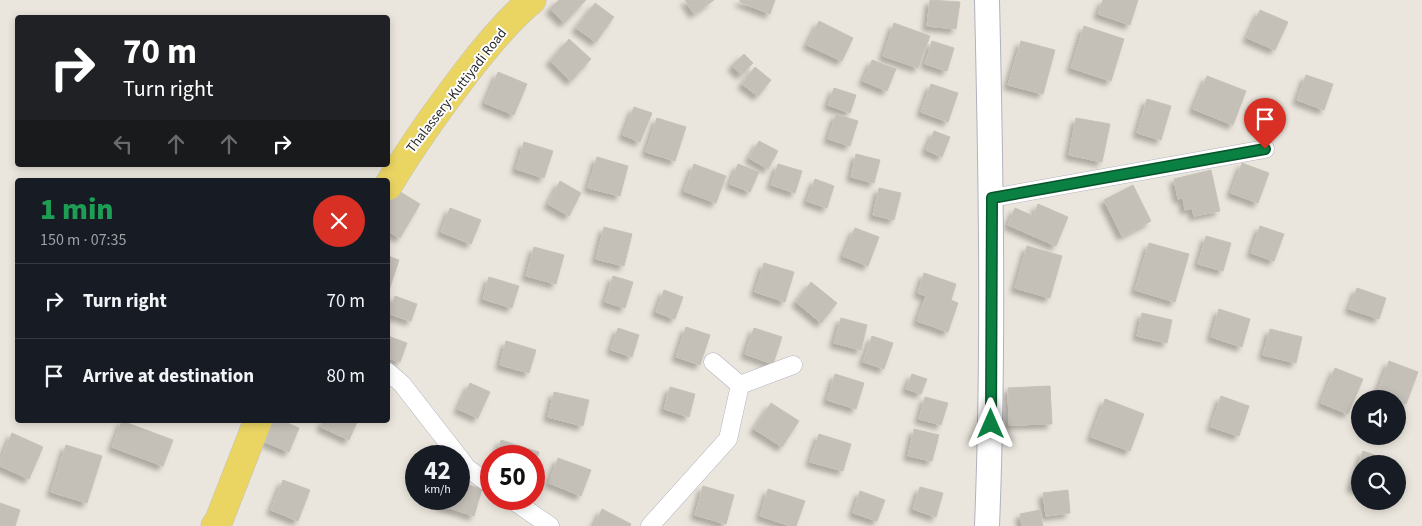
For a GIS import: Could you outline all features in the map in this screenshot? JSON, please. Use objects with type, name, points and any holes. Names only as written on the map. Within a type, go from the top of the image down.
[{"type":"main road","name":"Thalassery-Kuttiyadi Road","points":[[390,183],[412,146],[457,84],[490,42],[532,0]]},
{"type":"main road","points":[[986,526],[991,424],[992,198],[987,0]]},
{"type":"main road","points":[[215,526],[257,423]]},
{"type":"street","points":[[992,198],[1265,149]]},
{"type":"street","points":[[712,362],[740,385]]},
{"type":"street","points":[[740,385],[793,365]]},
{"type":"street","points":[[390,374],[402,384],[449,445]]},
{"type":"street","points":[[650,526],[728,439],[740,385]]},
{"type":"street","points":[[527,510],[550,526]]},
{"type":"building","points":[[559,0],[586,0],[564,23],[550,9]]},
{"type":"building","points":[[685,0],[714,0],[694,14]]},
{"type":"building","points":[[740,0],[775,0],[770,14],[740,2]]},
{"type":"building","points":[[930,0],[960,2],[956,29],[927,26]]},
{"type":"building","points":[[1103,0],[1138,0],[1130,25],[1098,14]]},
{"type":"building","points":[[595,3],[614,17],[596,42],[576,28]]},
{"type":"building","points":[[1260,10],[1288,22],[1275,50],[1247,38]]},
{"type":"building","points":[[819,21],[853,38],[842,61],[807,45]]},
{"type":"building","points":[[894,23],[930,36],[918,68],[883,56]]},
{"type":"building","points":[[1084,26],[1124,39],[1111,81],[1071,68]]},
{"type":"building","points":[[569,39],[591,59],[571,81],[550,61]]},
{"type":"building","points":[[932,41],[954,48],[947,71],[925,64]]},
{"type":"building","points":[[1021,41],[1055,50],[1043,94],[1008,85]]},
{"type":"building","points":[[744,54],[753,63],[741,75],[732,66]]},
{"type":"building","points":[[872,60],[896,69],[887,91],[863,81]]},
{"type":"building","points":[[755,67],[771,80],[758,96],[742,84]]},
{"type":"building","points":[[498,72],[527,84],[514,115],[485,103]]},
{"type":"building","points":[[1306,75],[1333,84],[1324,110],[1297,100]]},
{"type":"building","points":[[1207,76],[1246,91],[1233,125],[1193,109]]},
{"type":"building","points":[[931,84],[958,93],[948,122],[921,112]]},
{"type":"building","points":[[834,88],[856,95],[850,113],[828,105]]},
{"type":"building","points":[[1147,99],[1171,106],[1161,140],[1137,133]]},
{"type":"building","points":[[634,107],[652,113],[640,142],[623,135]]},
{"type":"building","points":[[836,114],[858,121],[850,146],[828,139]]},
{"type":"building","points":[[657,118],[686,127],[675,161],[646,152]]},
{"type":"building","points":[[1076,118],[1110,124],[1102,162],[1069,155]]},
{"type":"building","points":[[934,131],[950,137],[942,157],[926,150]]},
{"type":"building","points":[[759,141],[778,151],[768,169],[749,158]]},
{"type":"building","points":[[524,142],[553,151],[544,178],[516,169]]},
{"type":"building","points":[[856,154],[880,160],[874,183],[851,177]]},
{"type":"building","points":[[597,157],[628,166],[620,196],[588,188]]},
{"type":"building","points":[[1242,163],[1269,173],[1258,203],[1231,193]]},
{"type":"building","points":[[694,164],[726,176],[716,203],[684,191]]},
{"type":"building","points":[[738,164],[759,172],[750,192],[730,184]]},
{"type":"building","points":[[778,164],[802,171],[795,193],[771,185]]},
{"type":"building","points":[[1211,170],[1220,211],[1194,216],[1192,208],[1185,210],[1183,198],[1178,199],[1174,179]]},
{"type":"building","points":[[815,179],[834,186],[827,208],[807,201]]},
{"type":"building","points":[[560,181],[581,193],[569,216],[548,204]]},
{"type":"building","points":[[1133,185],[1151,221],[1122,236],[1104,200]]},
{"type":"building","points":[[394,188],[420,204],[400,238],[390,232],[390,195]]},
{"type":"building","points":[[879,188],[901,193],[894,220],[873,215]]},
{"type":"building","points":[[1038,204],[1068,217],[1056,246],[1008,225],[1015,208],[1033,216]]},
{"type":"building","points":[[450,208],[481,220],[471,244],[441,232]]},
{"type":"building","points":[[1260,226],[1284,234],[1274,261],[1251,253]]},
{"type":"building","points":[[604,227],[632,234],[624,266],[596,259]]},
{"type":"building","points":[[855,228],[879,237],[868,266],[843,256]]},
{"type":"building","points":[[1206,236],[1231,243],[1223,271],[1198,264]]},
{"type":"building","points":[[1149,243],[1189,254],[1175,302],[1135,290]]},
{"type":"building","points":[[1027,246],[1062,256],[1050,298],[1015,288]]},
{"type":"building","points":[[534,247],[564,255],[556,284],[526,276]]},
{"type":"building","points":[[390,257],[399,260],[390,287]]},
{"type":"building","points":[[764,263],[794,272],[785,302],[755,292]]},
{"type":"building","points":[[924,273],[956,284],[951,300],[958,303],[948,332],[917,321],[926,296],[918,293]]},
{"type":"building","points":[[613,276],[633,282],[625,308],[605,302]]},
{"type":"building","points":[[489,277],[519,286],[512,308],[483,299]]},
{"type":"building","points":[[811,282],[837,303],[821,323],[796,302]]},
{"type":"building","points":[[1357,288],[1386,298],[1379,319],[1349,309]]},
{"type":"building","points":[[664,290],[683,297],[675,319],[656,312]]},
{"type":"building","points":[[395,296],[417,304],[411,321],[390,314]]},
{"type":"building","points":[[1219,309],[1250,319],[1242,347],[1211,337]]},
{"type":"building","points":[[1142,313],[1172,320],[1167,343],[1137,336]]},
{"type":"building","points":[[841,318],[867,325],[861,350],[834,343]]},
{"type":"building","points":[[686,327],[710,335],[700,365],[676,357]]},
{"type":"building","points":[[618,328],[639,335],[632,357],[611,350]]},
{"type":"building","points":[[754,328],[782,337],[773,364],[745,354]]},
{"type":"building","points":[[1270,329],[1302,337],[1296,363],[1263,355]]},
{"type":"building","points":[[872,336],[893,343],[884,369],[863,362]]},
{"type":"building","points":[[390,337],[407,343],[400,362],[390,359]]},
{"type":"building","points":[[506,341],[536,350],[529,373],[500,365]]},
{"type":"building","points":[[1389,361],[1418,372],[1406,404],[1406,390],[1378,390]]},
{"type":"building","points":[[1335,368],[1363,379],[1358,390],[1351,390],[1351,407],[1348,414],[1321,403]]},
{"type":"building","points":[[835,374],[864,383],[856,409],[827,400]]},
{"type":"building","points":[[912,374],[927,379],[921,394],[906,389]]},
{"type":"building","points":[[470,383],[490,392],[478,418],[458,409]]},
{"type":"building","points":[[1050,386],[1052,424],[1009,425],[1008,388]]},
{"type":"building","points":[[670,387],[695,394],[689,417],[664,409]]},
{"type":"building","points":[[554,392],[589,400],[583,426],[548,417]]},
{"type":"building","points":[[1221,396],[1249,406],[1239,436],[1211,427]]},
{"type":"building","points":[[925,397],[948,403],[941,425],[919,419]]},
{"type":"building","points":[[1105,399],[1144,414],[1130,451],[1091,437]]},
{"type":"building","points":[[771,403],[799,421],[782,447],[754,429]]},
{"type":"building","points":[[121,423],[127,423],[173,440],[163,466],[112,447]]},
{"type":"building","points":[[273,423],[287,423],[299,428],[289,452],[265,442]]},
{"type":"building","points":[[323,423],[357,423],[349,440],[321,427]]},
{"type":"building","points":[[914,429],[939,435],[932,461],[908,456]]},
{"type":"building","points":[[12,433],[43,447],[29,479],[0,466]]},
{"type":"building","points":[[819,434],[851,444],[843,471],[810,462]]},
{"type":"building","points":[[501,440],[517,445],[499,445]]},
{"type":"building","points":[[66,445],[102,456],[87,503],[51,492]]},
{"type":"building","points":[[1363,451],[1374,455],[1362,455]]},
{"type":"building","points":[[558,458],[591,470],[581,496],[549,483]]},
{"type":"building","points":[[283,480],[310,490],[298,521],[271,510]]},
{"type":"building","points":[[470,485],[480,488],[480,496],[474,516],[455,510],[470,510]]},
{"type":"building","points":[[703,486],[734,495],[726,524],[695,515]]},
{"type":"building","points":[[920,487],[943,493],[936,517],[913,509]]},
{"type":"building","points":[[768,489],[805,501],[796,526],[760,516]]},
{"type":"building","points":[[1068,490],[1070,513],[1046,516],[1043,493]]},
{"type":"building","points":[[860,491],[885,500],[877,521],[853,513]]},
{"type":"building","points":[[0,503],[20,510],[15,526],[0,526]]},
{"type":"building","points":[[602,509],[631,524],[630,526],[594,526]]},
{"type":"building","points":[[1040,510],[1043,526],[1022,526],[1020,514]]},
{"type":"route","points":[[991,424],[992,198],[1265,149]]}]
